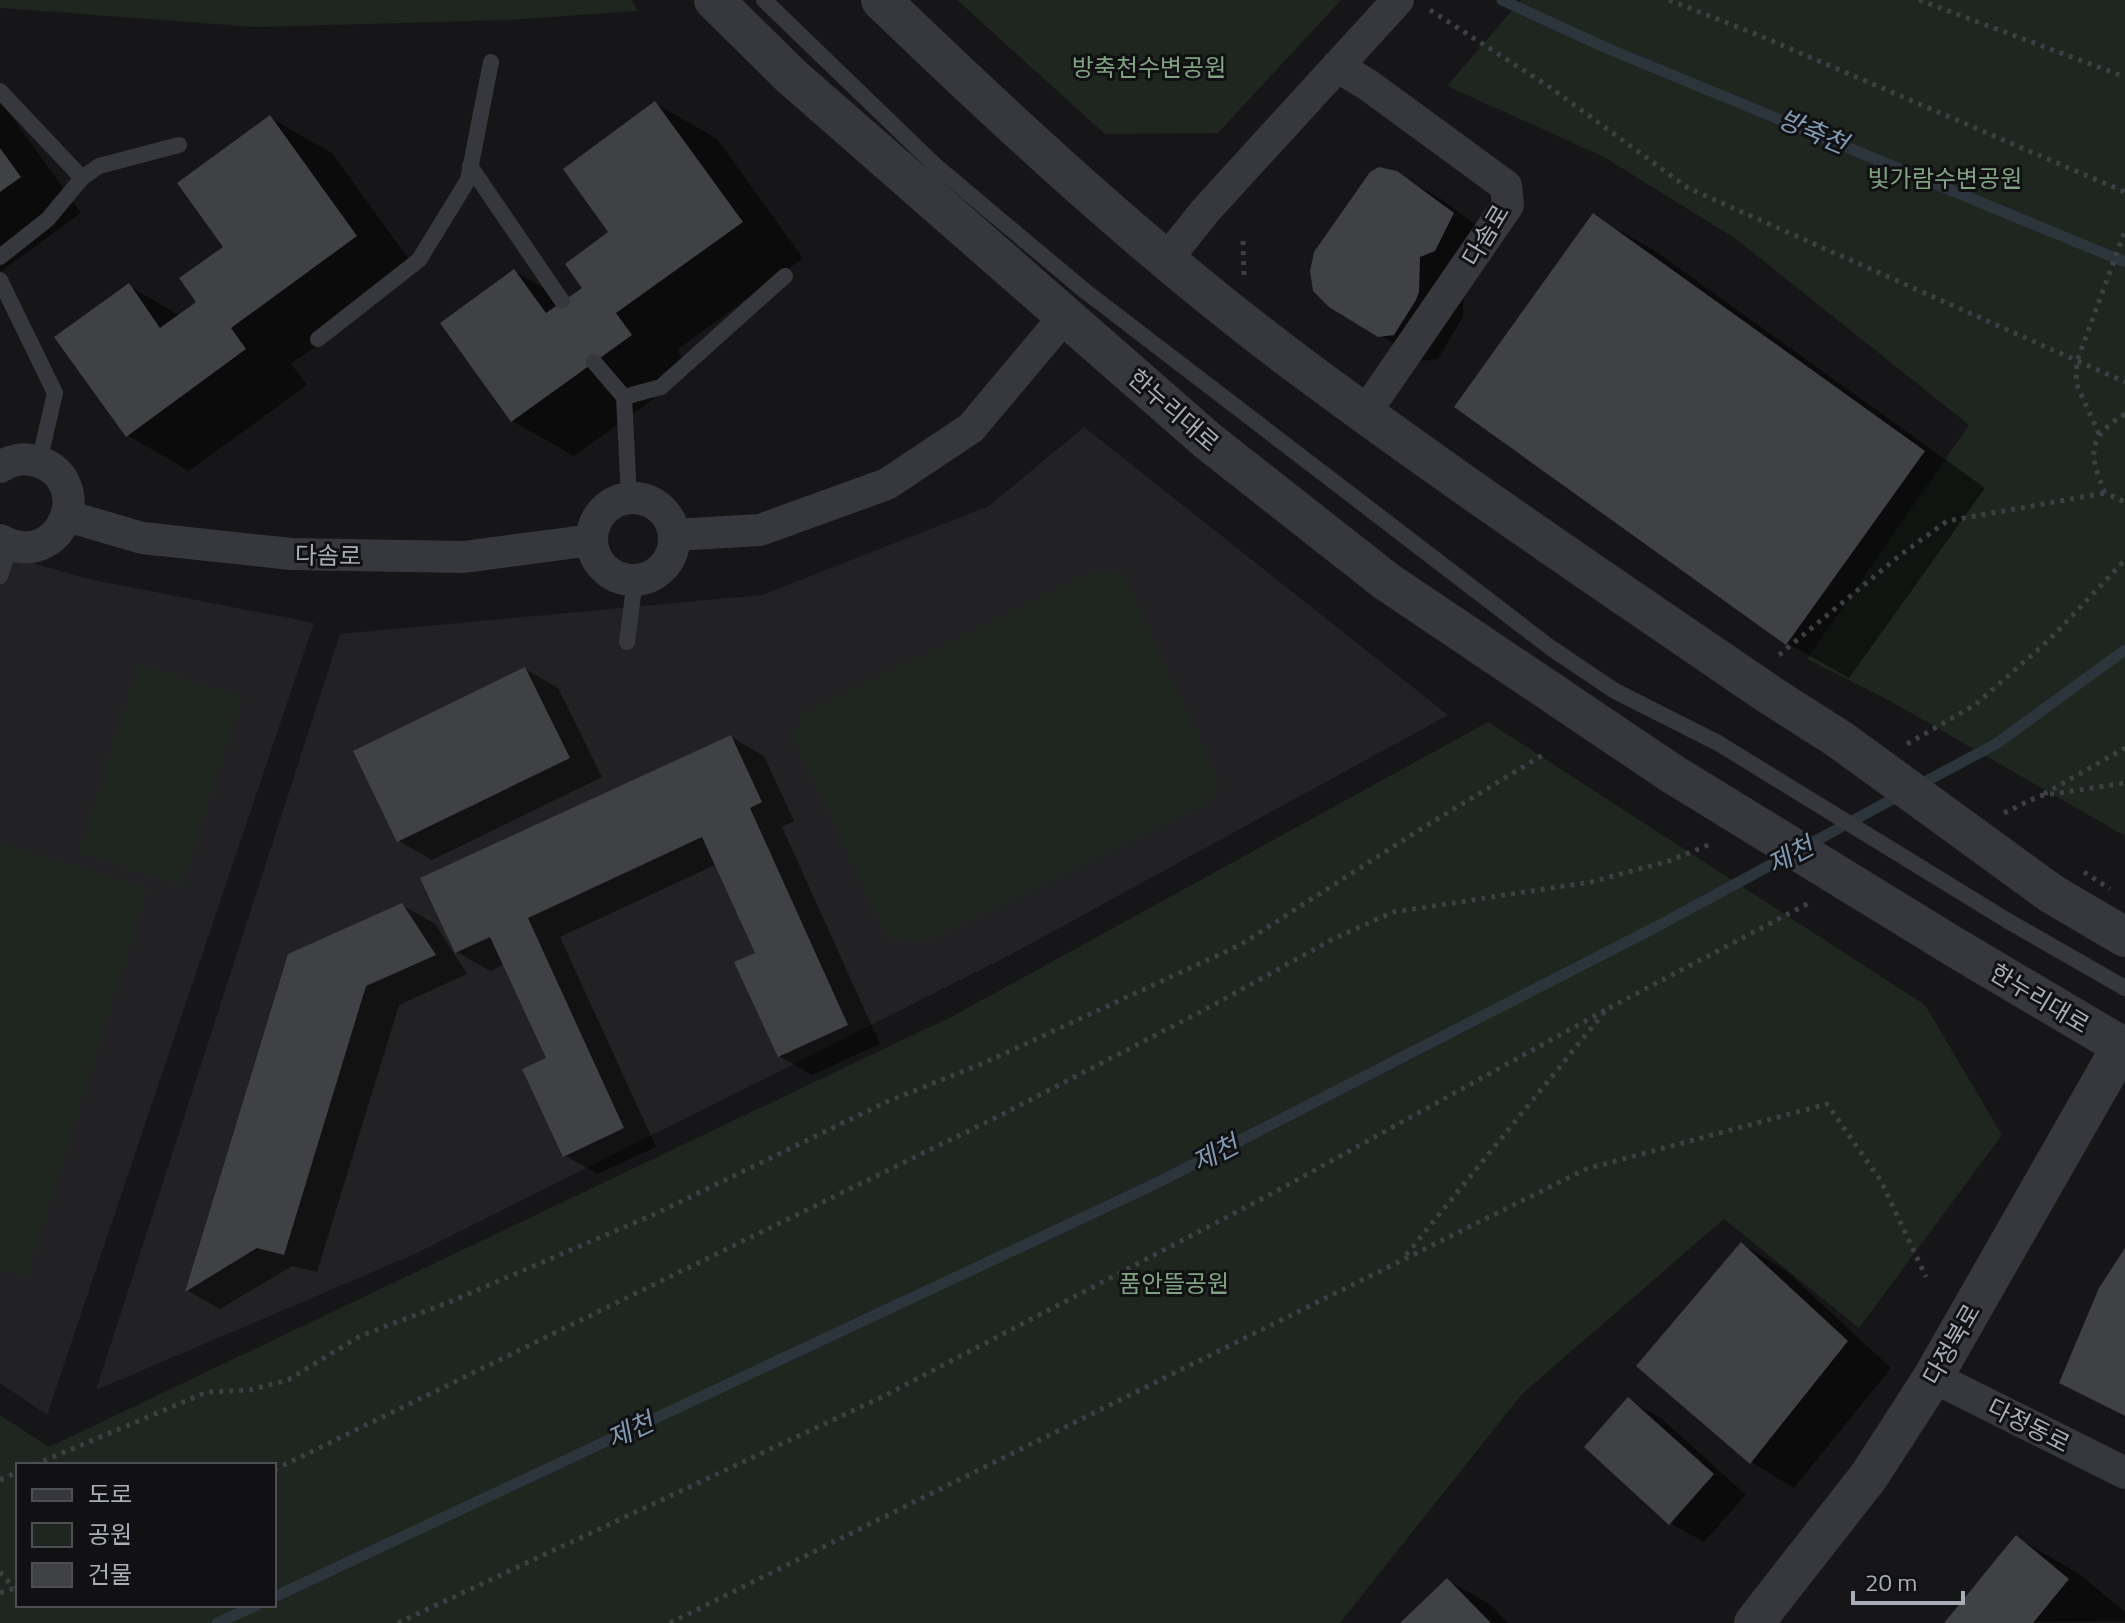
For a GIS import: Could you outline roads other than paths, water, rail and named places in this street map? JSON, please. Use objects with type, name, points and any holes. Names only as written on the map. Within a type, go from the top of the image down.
[{"type":"street","name":"한누리대로","points":[[714,0],[791,76],[1208,441],[1386,581],[1671,773],[2123,1047]]},
{"type":"street","points":[[881,0],[1166,260],[1298,365],[1435,465],[1773,676],[1839,739],[2052,894],[2125,937]]},
{"type":"street","points":[[1166,260],[1206,210],[1345,57],[1409,2]]},
{"type":"street","name":"다솜로","points":[[1345,57],[1368,85],[1506,186],[1508,205],[1365,413]]},
{"type":"street","points":[[674,535],[760,530],[887,484],[971,428],[1065,316]]},
{"type":"street","points":[[0,467],[18,459],[47,465],[58,474],[66,487],[69,502],[67,516],[51,540],[24,548],[5,543]]},
{"type":"street","points":[[629,498],[651,501],[662,509],[674,535],[674,549],[660,571],[635,580],[623,579],[601,565],[592,540],[600,515],[610,505],[629,498]]},
{"type":"street","name":"다솜로","points":[[67,516],[142,538],[291,554],[464,557],[592,540]]},
{"type":"street","name":"다정북로","points":[[1754,1623],[1869,1476],[1933,1377],[2123,1047]]},
{"type":"street","name":"다정동로","points":[[1933,1377],[2125,1473]]},
{"type":"lane","points":[[764,0],[937,167],[1085,291],[1551,648],[1602,682],[1718,743],[2008,921],[2125,988]]},
{"type":"lane","points":[[318,339],[419,260],[468,180],[491,62]]},
{"type":"lane","points":[[0,91],[82,178]]},
{"type":"lane","points":[[0,257],[48,219],[82,178],[99,166],[179,145]]},
{"type":"lane","points":[[470,166],[562,301]]},
{"type":"lane","points":[[624,397],[661,387],[785,276]]},
{"type":"lane","points":[[0,280],[55,393],[39,462]]},
{"type":"lane","points":[[594,362],[624,397],[629,498]]},
{"type":"lane","points":[[0,576],[5,543]]},
{"type":"lane","points":[[627,642],[635,580]]},
{"type":"waterway","name":"방축천","points":[[1502,0],[1604,47],[2125,262]]},
{"type":"waterway","name":"제천","points":[[1917,786],[1996,744],[2125,650]]},
{"type":"waterway","name":"제천","points":[[1808,845],[1902,794]]},
{"type":"waterway","name":"제천","points":[[276,1596],[1159,1182],[1656,927],[1789,855]]},
{"type":"waterway","name":"제천","points":[[217,1623],[253,1607]]},
{"type":"park label","name":"방축천수변공원","points":[[1149,67]]},
{"type":"park label","name":"빛가람수변공원","points":[[1945,178]]},
{"type":"park label","name":"품안뜰공원","points":[[1174,1283]]}]
